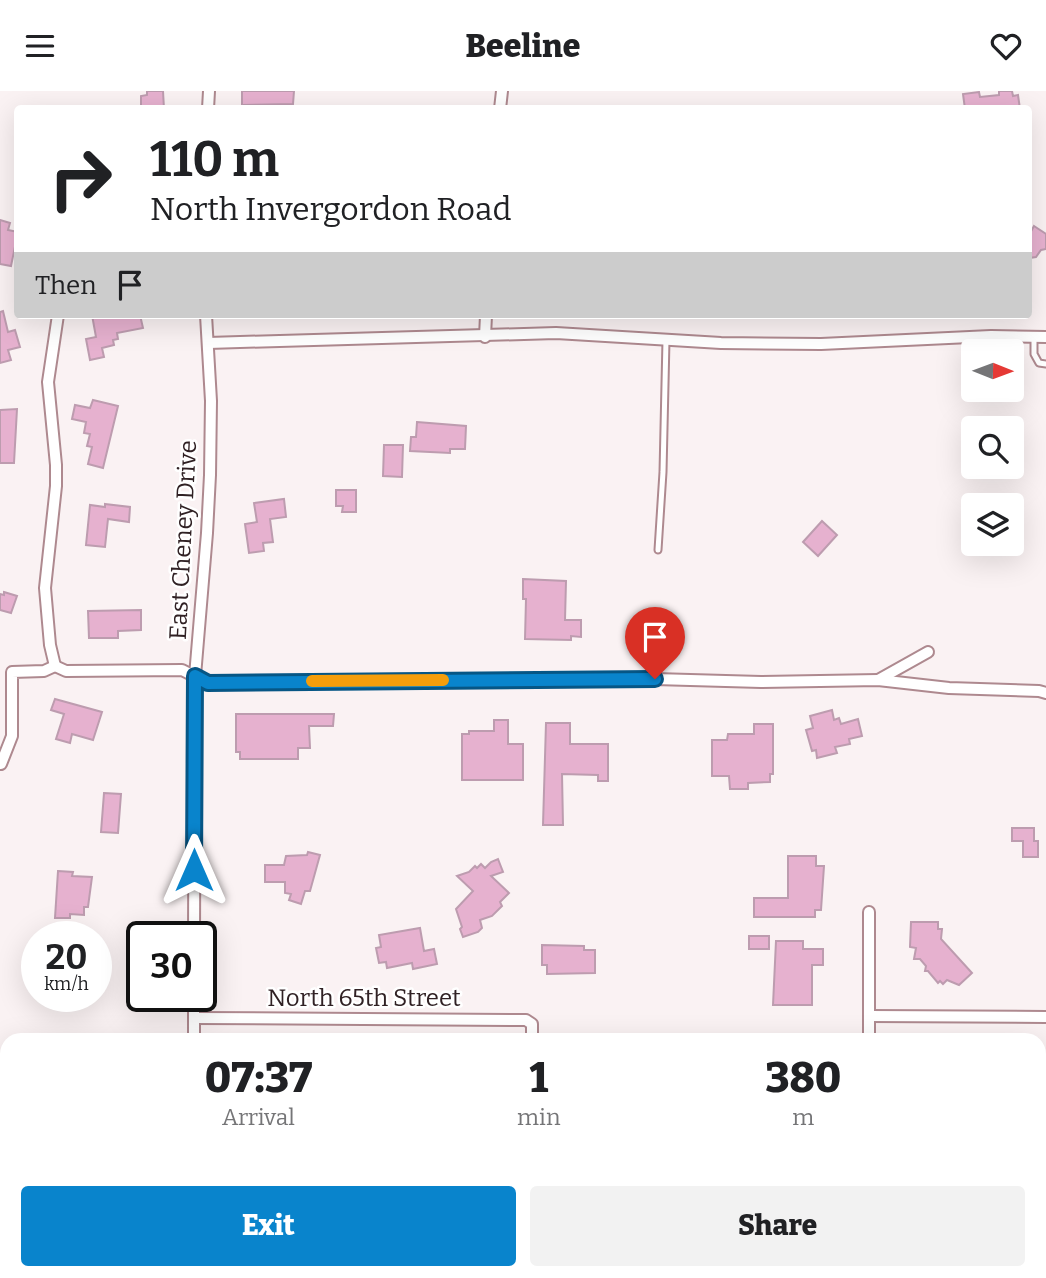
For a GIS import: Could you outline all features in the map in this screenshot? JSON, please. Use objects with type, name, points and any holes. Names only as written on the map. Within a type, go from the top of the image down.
[{"type":"street","points":[[55,666],[50,645],[45,587],[56,486],[48,382],[57,319]]},
{"type":"street","name":"East Cheney Drive","points":[[194,921],[195,676],[210,475],[211,401],[206,319]]},
{"type":"street","points":[[485,337],[486,319]]},
{"type":"street","points":[[208,343],[556,333],[721,343],[821,344],[991,335],[1046,337]]},
{"type":"street","points":[[878,680],[928,652]]},
{"type":"street","points":[[1,764],[12,736],[12,672],[44,671],[55,666],[66,671],[182,670],[208,683],[379,680],[878,680],[949,688],[1046,693]]},
{"type":"street","points":[[869,912],[869,1033]]},
{"type":"street","points":[[194,1012],[194,1033]]},
{"type":"street","points":[[869,1016],[1046,1017]]},
{"type":"street","name":"North 65th Street","points":[[194,1018],[526,1020],[532,1024],[532,1033]]},
{"type":"lane","points":[[1034,337],[1034,354],[1039,363],[1046,364]]},
{"type":"lane","points":[[658,550],[666,340]]},
{"type":"building","points":[[147,91],[163,91],[164,105],[141,105],[141,96],[147,95]]},
{"type":"building","points":[[242,91],[294,91],[293,104],[242,105]]},
{"type":"building","points":[[999,91],[1012,91],[1013,96],[1018,95],[1019,105],[964,105],[963,94],[979,92],[980,97],[999,95]]},
{"type":"building","points":[[0,220],[10,223],[8,230],[14,231],[14,251],[11,266],[0,264]]},
{"type":"building","points":[[1034,226],[1046,234],[1046,249],[1032,258]]},
{"type":"building","points":[[3,311],[8,332],[15,330],[20,347],[8,350],[11,360],[0,363],[0,312]]},
{"type":"building","points":[[93,319],[141,319],[143,328],[117,333],[118,339],[113,340],[114,345],[102,348],[104,357],[90,360],[86,339],[96,337]]},
{"type":"building","points":[[93,400],[118,406],[103,468],[88,464],[92,447],[87,446],[90,434],[84,433],[86,422],[72,419],[75,405],[90,408]]},
{"type":"building","points":[[17,409],[14,463],[0,463],[0,410]]},
{"type":"building","points":[[417,422],[466,426],[465,449],[450,449],[450,453],[410,451],[411,437],[416,437]]},
{"type":"building","points":[[384,445],[403,445],[402,477],[383,476]]},
{"type":"building","points":[[336,490],[356,490],[356,512],[342,512],[343,506],[336,506]]},
{"type":"building","points":[[284,499],[286,517],[270,519],[273,542],[263,543],[264,551],[249,553],[245,524],[257,522],[254,503]]},
{"type":"building","points":[[105,504],[130,507],[129,522],[108,519],[105,547],[86,545],[90,505],[105,507]]},
{"type":"building","points":[[822,521],[837,535],[818,556],[803,542]]},
{"type":"building","points":[[523,579],[566,581],[565,620],[581,620],[581,637],[571,636],[571,640],[525,639],[526,599],[523,599]]},
{"type":"building","points":[[4,592],[17,596],[11,613],[0,610],[0,594],[4,595]]},
{"type":"building","points":[[141,610],[141,630],[118,631],[118,638],[89,638],[88,611]]},
{"type":"building","points":[[55,699],[102,712],[93,740],[72,734],[70,743],[56,739],[64,714],[51,710]]},
{"type":"building","points":[[832,710],[834,720],[839,718],[841,724],[858,719],[862,736],[849,739],[850,744],[835,747],[837,753],[817,758],[806,730],[813,728],[810,716]]},
{"type":"building","points":[[236,714],[334,714],[333,726],[309,726],[310,748],[298,748],[298,759],[240,759],[240,752],[236,752]]},
{"type":"building","points":[[494,720],[508,720],[508,744],[523,744],[523,780],[462,780],[462,734],[469,734],[469,731],[494,731]]},
{"type":"building","points":[[546,723],[570,723],[570,744],[608,744],[608,781],[598,781],[598,775],[562,774],[563,825],[543,825]]},
{"type":"building","points":[[754,724],[773,724],[773,774],[770,774],[770,782],[748,783],[748,789],[730,789],[729,776],[712,776],[712,740],[727,740],[728,734],[754,734]]},
{"type":"building","points":[[104,793],[121,794],[118,833],[101,832]]},
{"type":"building","points":[[1012,828],[1034,828],[1034,841],[1038,841],[1038,857],[1023,857],[1023,841],[1012,841]]},
{"type":"building","points":[[308,852],[320,855],[310,891],[305,891],[301,904],[289,900],[291,894],[285,893],[285,882],[265,882],[265,865],[284,865],[286,856],[307,855]]},
{"type":"building","points":[[788,856],[816,856],[816,866],[824,866],[821,910],[815,910],[815,917],[754,917],[754,898],[788,898]]},
{"type":"building","points":[[498,859],[503,872],[491,876],[509,893],[492,916],[480,920],[482,928],[478,932],[463,937],[456,909],[473,891],[457,876],[481,864],[485,868]]},
{"type":"building","points":[[58,871],[73,872],[72,876],[92,877],[88,907],[84,907],[84,915],[70,914],[70,918],[55,918]]},
{"type":"building","points":[[911,922],[938,922],[938,929],[942,929],[941,939],[972,973],[959,985],[947,980],[943,984],[940,981],[938,983],[925,971],[926,966],[920,959],[914,959],[916,948],[910,947]]},
{"type":"building","points":[[420,928],[424,951],[434,949],[437,964],[413,969],[412,963],[387,968],[386,962],[379,963],[376,948],[381,947],[379,935]]},
{"type":"building","points":[[749,936],[769,936],[769,949],[749,949]]},
{"type":"building","points":[[776,941],[803,941],[803,949],[823,949],[823,965],[812,965],[812,1005],[773,1005]]},
{"type":"building","points":[[542,945],[584,946],[584,950],[595,950],[595,973],[547,974],[547,965],[542,965]]},
{"type":"slow traffic","points":[[312,681],[443,680]]},
{"type":"route","points":[[194,870],[195,676],[208,683],[655,679]]}]
